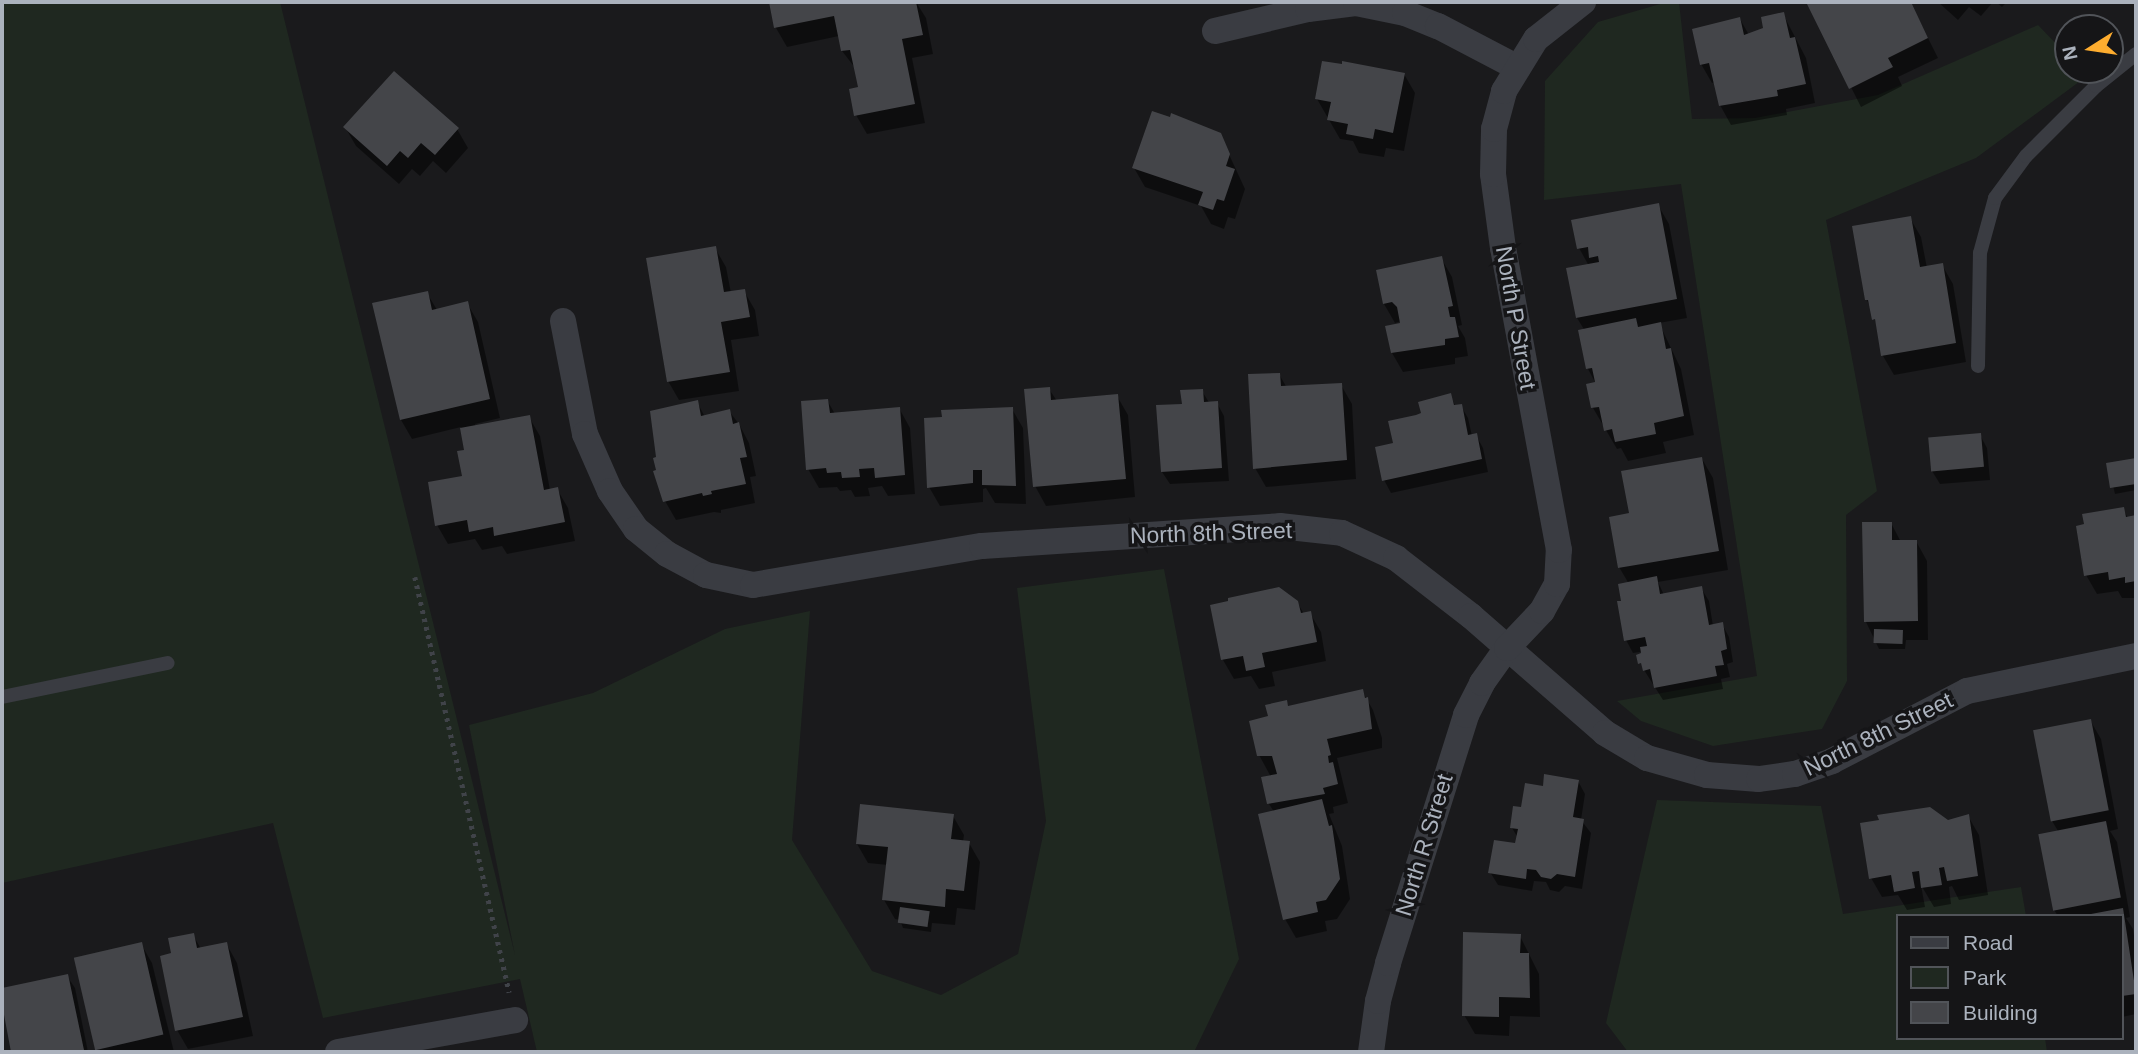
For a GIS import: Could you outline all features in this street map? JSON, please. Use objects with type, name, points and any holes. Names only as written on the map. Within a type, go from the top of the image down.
[{"type":"street","name":"North P Street","points":[[1507,648],[1542,611],[1557,584],[1559,550],[1503,248],[1493,174],[1494,129],[1504,91],[1536,39],[1583,2]]},
{"type":"street","points":[[1214,31],[1308,9],[1356,3],[1405,13],[1438,26],[1518,68]]},
{"type":"street","name":"North 8th Street","points":[[563,321],[585,434],[610,491],[636,529],[667,554],[706,575],[753,585],[982,546],[1280,526],[1342,533],[1395,558],[1471,616],[1605,733],[1647,758],[1707,775],[1759,779],[1795,774],[1832,761],[1967,691],[2136,656]]},
{"type":"street","name":"North R Street","points":[[1371,1052],[1381,988],[1447,771],[1466,715],[1482,683],[1507,648]]},
{"type":"street","points":[[338,1052],[515,1020]]},
{"type":"lane","points":[[1978,366],[1980,253],[1995,198],[2035,148],[2096,86],[2136,54]]},
{"type":"lane","points":[[2,697],[168,663]]},
{"type":"path","points":[[415,577],[515,1020]]},
{"type":"green space","points":[[2,2],[280,2],[515,955],[469,725],[593,693],[725,629],[810,611],[792,840],[872,971],[941,995],[1018,954],[1046,821],[1017,588],[1164,569],[1239,959],[1194,1052],[537,1052],[520,979],[323,1018],[273,823],[2,883]]},
{"type":"green space","points":[[1667,2],[1679,2],[1692,119],[1755,118],[1878,95],[2038,25],[2054,42],[2054,84],[2076,84],[1976,158],[1826,220],[1877,491],[1846,515],[1847,681],[1822,729],[1713,746],[1641,721],[1617,701],[1757,676],[1681,184],[1544,200],[1545,81],[1598,22]]},
{"type":"green space","points":[[1657,800],[1821,806],[1843,914],[2021,887],[2026,914],[1896,914],[1896,1040],[2045,1040],[2047,1052],[1628,1052],[1606,1023]]},
{"type":"building","points":[[769,2],[916,2],[923,35],[902,39],[915,104],[854,116],[849,89],[858,87],[850,50],[841,51],[834,16],[774,28]]},
{"type":"building","points":[[1806,2],[1911,2],[1928,38],[1888,58],[1893,67],[1849,89]]},
{"type":"building","points":[[1784,12],[1790,38],[1795,37],[1806,84],[1777,90],[1778,96],[1719,106],[1709,63],[1700,65],[1692,29],[1740,17],[1744,35],[1763,28],[1761,17]]},
{"type":"building","points":[[1322,61],[1342,64],[1342,61],[1405,73],[1393,133],[1375,129],[1373,139],[1346,134],[1348,124],[1327,120],[1331,102],[1315,99]]},
{"type":"building","points":[[394,71],[459,128],[435,155],[421,143],[408,158],[400,151],[387,166],[343,127]]},
{"type":"building","points":[[1152,111],[1170,117],[1171,113],[1221,133],[1230,154],[1226,166],[1235,169],[1224,201],[1217,199],[1213,210],[1198,205],[1203,192],[1132,168]]},
{"type":"building","points":[[1659,203],[1677,299],[1576,318],[1566,268],[1599,262],[1598,256],[1589,258],[1588,247],[1577,249],[1571,220]]},
{"type":"building","points":[[1911,216],[1920,267],[1943,263],[1956,343],[1881,356],[1875,319],[1872,320],[1868,300],[1865,300],[1852,226]]},
{"type":"building","points":[[716,246],[724,292],[745,289],[750,317],[721,322],[730,372],[667,382],[646,258]]},
{"type":"building","points":[[1442,256],[1453,306],[1448,307],[1450,317],[1455,317],[1459,337],[1445,339],[1445,345],[1391,353],[1385,326],[1400,323],[1397,307],[1392,302],[1383,304],[1376,270]]},
{"type":"building","points":[[428,291],[432,310],[468,301],[490,399],[400,420],[372,303]]},
{"type":"building","points":[[1636,318],[1638,327],[1661,322],[1666,349],[1671,348],[1684,416],[1654,423],[1656,434],[1615,442],[1612,429],[1604,431],[1599,407],[1591,408],[1586,384],[1595,382],[1592,368],[1586,369],[1578,330]]},
{"type":"building","points":[[1280,373],[1281,386],[1342,383],[1347,460],[1253,469],[1248,374]]},
{"type":"building","points":[[1050,387],[1051,400],[1118,394],[1126,479],[1033,487],[1024,389]]},
{"type":"building","points":[[1203,389],[1204,402],[1218,401],[1222,468],[1161,472],[1156,405],[1182,404],[1180,390]]},
{"type":"building","points":[[1451,393],[1454,405],[1462,404],[1468,435],[1477,433],[1482,459],[1382,481],[1375,447],[1393,443],[1388,421],[1421,413],[1418,402]]},
{"type":"building","points":[[828,399],[830,413],[900,407],[905,475],[875,478],[874,468],[859,469],[860,477],[842,478],[841,472],[827,473],[826,468],[806,470],[801,401]]},
{"type":"building","points":[[698,400],[701,416],[730,409],[733,424],[739,422],[747,457],[740,458],[746,484],[711,491],[712,494],[703,496],[702,493],[663,502],[653,471],[656,470],[653,458],[656,457],[650,411]]},
{"type":"building","points":[[1013,407],[1016,486],[982,485],[982,470],[973,470],[973,483],[927,488],[924,418],[942,417],[941,410]]},
{"type":"building","points":[[530,415],[544,490],[558,487],[565,522],[494,536],[493,527],[469,532],[467,520],[435,526],[428,482],[462,476],[457,451],[464,450],[460,428]]},
{"type":"building","points":[[1981,433],[1984,467],[1931,471],[1928,438]]},
{"type":"building","points":[[1702,457],[1719,551],[1618,568],[1609,517],[1629,513],[1621,471]]},
{"type":"building","points":[[2136,458],[2136,484],[2110,488],[2106,463]]},
{"type":"building","points":[[2124,507],[2126,517],[2136,515],[2136,581],[2125,583],[2125,577],[2109,580],[2108,572],[2084,576],[2076,526],[2084,524],[2082,514]]},
{"type":"building","points":[[1862,522],[1892,522],[1892,540],[1917,540],[1918,621],[1864,622]]},
{"type":"building","points":[[1657,576],[1660,594],[1702,586],[1709,625],[1723,622],[1727,649],[1721,651],[1724,665],[1715,666],[1717,676],[1654,688],[1650,669],[1643,671],[1636,655],[1641,653],[1640,647],[1647,646],[1645,637],[1624,641],[1617,601],[1621,601],[1618,584]]},
{"type":"building","points":[[1279,587],[1298,601],[1301,613],[1311,611],[1317,642],[1262,653],[1265,667],[1246,671],[1243,656],[1221,660],[1210,605],[1228,601],[1228,598]]},
{"type":"building","points":[[1874,629],[1903,630],[1902,644],[1874,643]]},
{"type":"building","points":[[1363,689],[1365,698],[1368,697],[1372,729],[1327,739],[1331,755],[1328,756],[1329,763],[1333,762],[1338,784],[1323,788],[1325,794],[1267,804],[1261,777],[1277,774],[1272,756],[1257,756],[1249,721],[1268,716],[1265,705],[1287,700],[1288,706]]},
{"type":"building","points":[[2091,719],[2109,810],[2051,822],[2033,730]]},
{"type":"building","points":[[1544,774],[1579,780],[1573,817],[1584,819],[1575,877],[1557,874],[1551,879],[1541,877],[1536,870],[1527,869],[1526,879],[1488,873],[1494,840],[1515,843],[1518,829],[1510,828],[1513,806],[1521,807],[1525,783],[1543,786]]},
{"type":"building","points":[[1322,799],[1329,826],[1332,825],[1340,879],[1326,900],[1316,902],[1318,912],[1283,920],[1258,814]]},
{"type":"building","points":[[860,804],[954,814],[951,839],[970,841],[964,891],[946,889],[945,907],[882,900],[888,847],[856,844]]},
{"type":"building","points":[[1930,807],[1948,820],[1969,814],[1978,876],[1947,881],[1944,867],[1939,868],[1942,885],[1921,888],[1919,871],[1912,872],[1915,888],[1894,892],[1891,875],[1869,879],[1860,823],[1879,820],[1877,815]]},
{"type":"building","points":[[2106,821],[2121,898],[2053,911],[2038,834]]},
{"type":"building","points":[[900,907],[930,911],[927,927],[898,923]]},
{"type":"building","points":[[2123,908],[2124,914],[2091,914]]},
{"type":"building","points":[[2124,915],[2136,994],[2124,996]]},
{"type":"building","points":[[1463,932],[1521,934],[1520,953],[1529,953],[1530,998],[1499,997],[1499,1017],[1462,1016]]},
{"type":"building","points":[[194,933],[197,948],[227,942],[243,1017],[175,1031],[160,956],[171,953],[168,938]]},
{"type":"building","points":[[142,942],[163,1035],[95,1050],[74,958]]},
{"type":"building","points":[[68,974],[84,1050],[11,1052],[2,1004],[2,988]]}]
